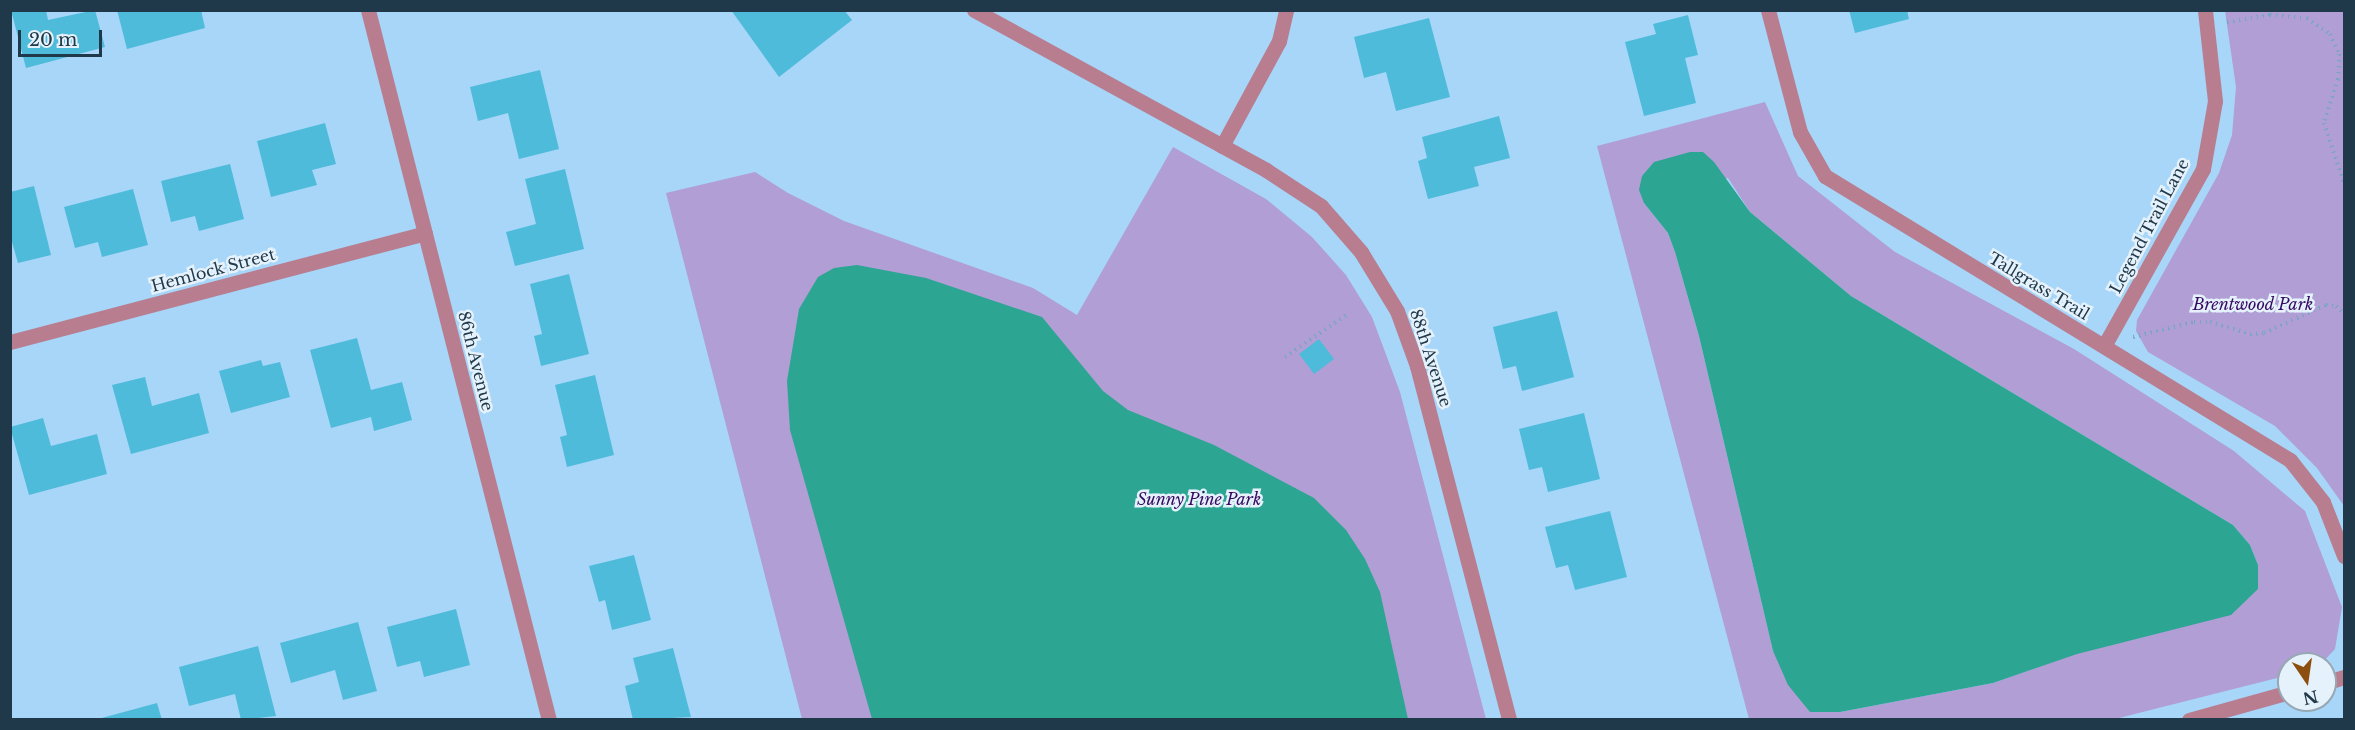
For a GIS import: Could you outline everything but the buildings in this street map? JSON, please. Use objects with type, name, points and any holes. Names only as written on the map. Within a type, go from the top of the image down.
[{"type":"street","name":"86th Avenue","points":[[368,10],[549,720]]},
{"type":"street","name":"88th Avenue","points":[[974,10],[1222,146],[1321,206],[1362,252],[1397,311],[1417,366],[1509,720]]},
{"type":"street","points":[[1222,146],[1279,40],[1286,10]]},
{"type":"street","name":"Tallgrass Trail","points":[[1768,10],[1800,132],[1825,176],[2290,460],[2323,502],[2344,556]]},
{"type":"street","name":"Legend Trail Lane","points":[[2104,346],[2203,169],[2215,101],[2206,17]]},
{"type":"street","name":"Hemlock Street","points":[[10,342],[425,233]]},
{"type":"street","points":[[2189,720],[2277,695]]},
{"type":"path","points":[[2206,17],[2270,15],[2307,18],[2330,34],[2336,45],[2339,69],[2324,123],[2344,183]]},
{"type":"path","points":[[2104,346],[2194,322],[2211,322],[2250,334],[2278,330],[2316,307],[2336,306],[2344,314]]},
{"type":"path","points":[[1285,357],[1346,315]]},
{"type":"green space","name":"Brentwood Park","points":[[2225,11],[2344,11],[2344,506],[2317,468],[2275,426],[2148,352],[2136,331],[2137,320],[2219,173],[2232,135],[2236,87]]},
{"type":"green space","points":[[1765,102],[1798,176],[1895,252],[2074,349],[2234,451],[2305,511],[2342,607],[2335,649],[2332,652],[2277,652],[2277,678],[2115,719],[1749,719],[1597,146]],"holes":[[[1728,178],[1750,212],[1851,296],[2233,525],[2250,545],[2258,565],[2258,589],[1993,683],[1840,712],[1810,712],[1773,651],[1699,336],[1675,252],[1668,233],[1644,203]]]},
{"type":"green space","name":"Sunny Pine Park","points":[[1173,147],[1266,199],[1312,237],[1346,275],[1372,317],[1400,392],[1486,719],[802,719],[666,193],[755,172],[788,193],[844,221],[1033,288],[1077,315]]},
{"type":"shaded area","points":[[1690,152],[1703,152],[1714,162],[1750,212],[1851,296],[2233,525],[2250,545],[2258,565],[2258,589],[2231,615],[2077,654],[1993,683],[1840,712],[1810,712],[1788,685],[1773,651],[1699,336],[1675,252],[1668,233],[1644,203],[1639,190],[1642,176],[1654,162]]},
{"type":"shaded area","points":[[857,265],[926,278],[1042,317],[1103,391],[1128,410],[1214,445],[1314,498],[1346,530],[1365,559],[1380,592],[1408,719],[872,719],[790,430],[787,381],[799,309],[818,277],[834,268]]}]
